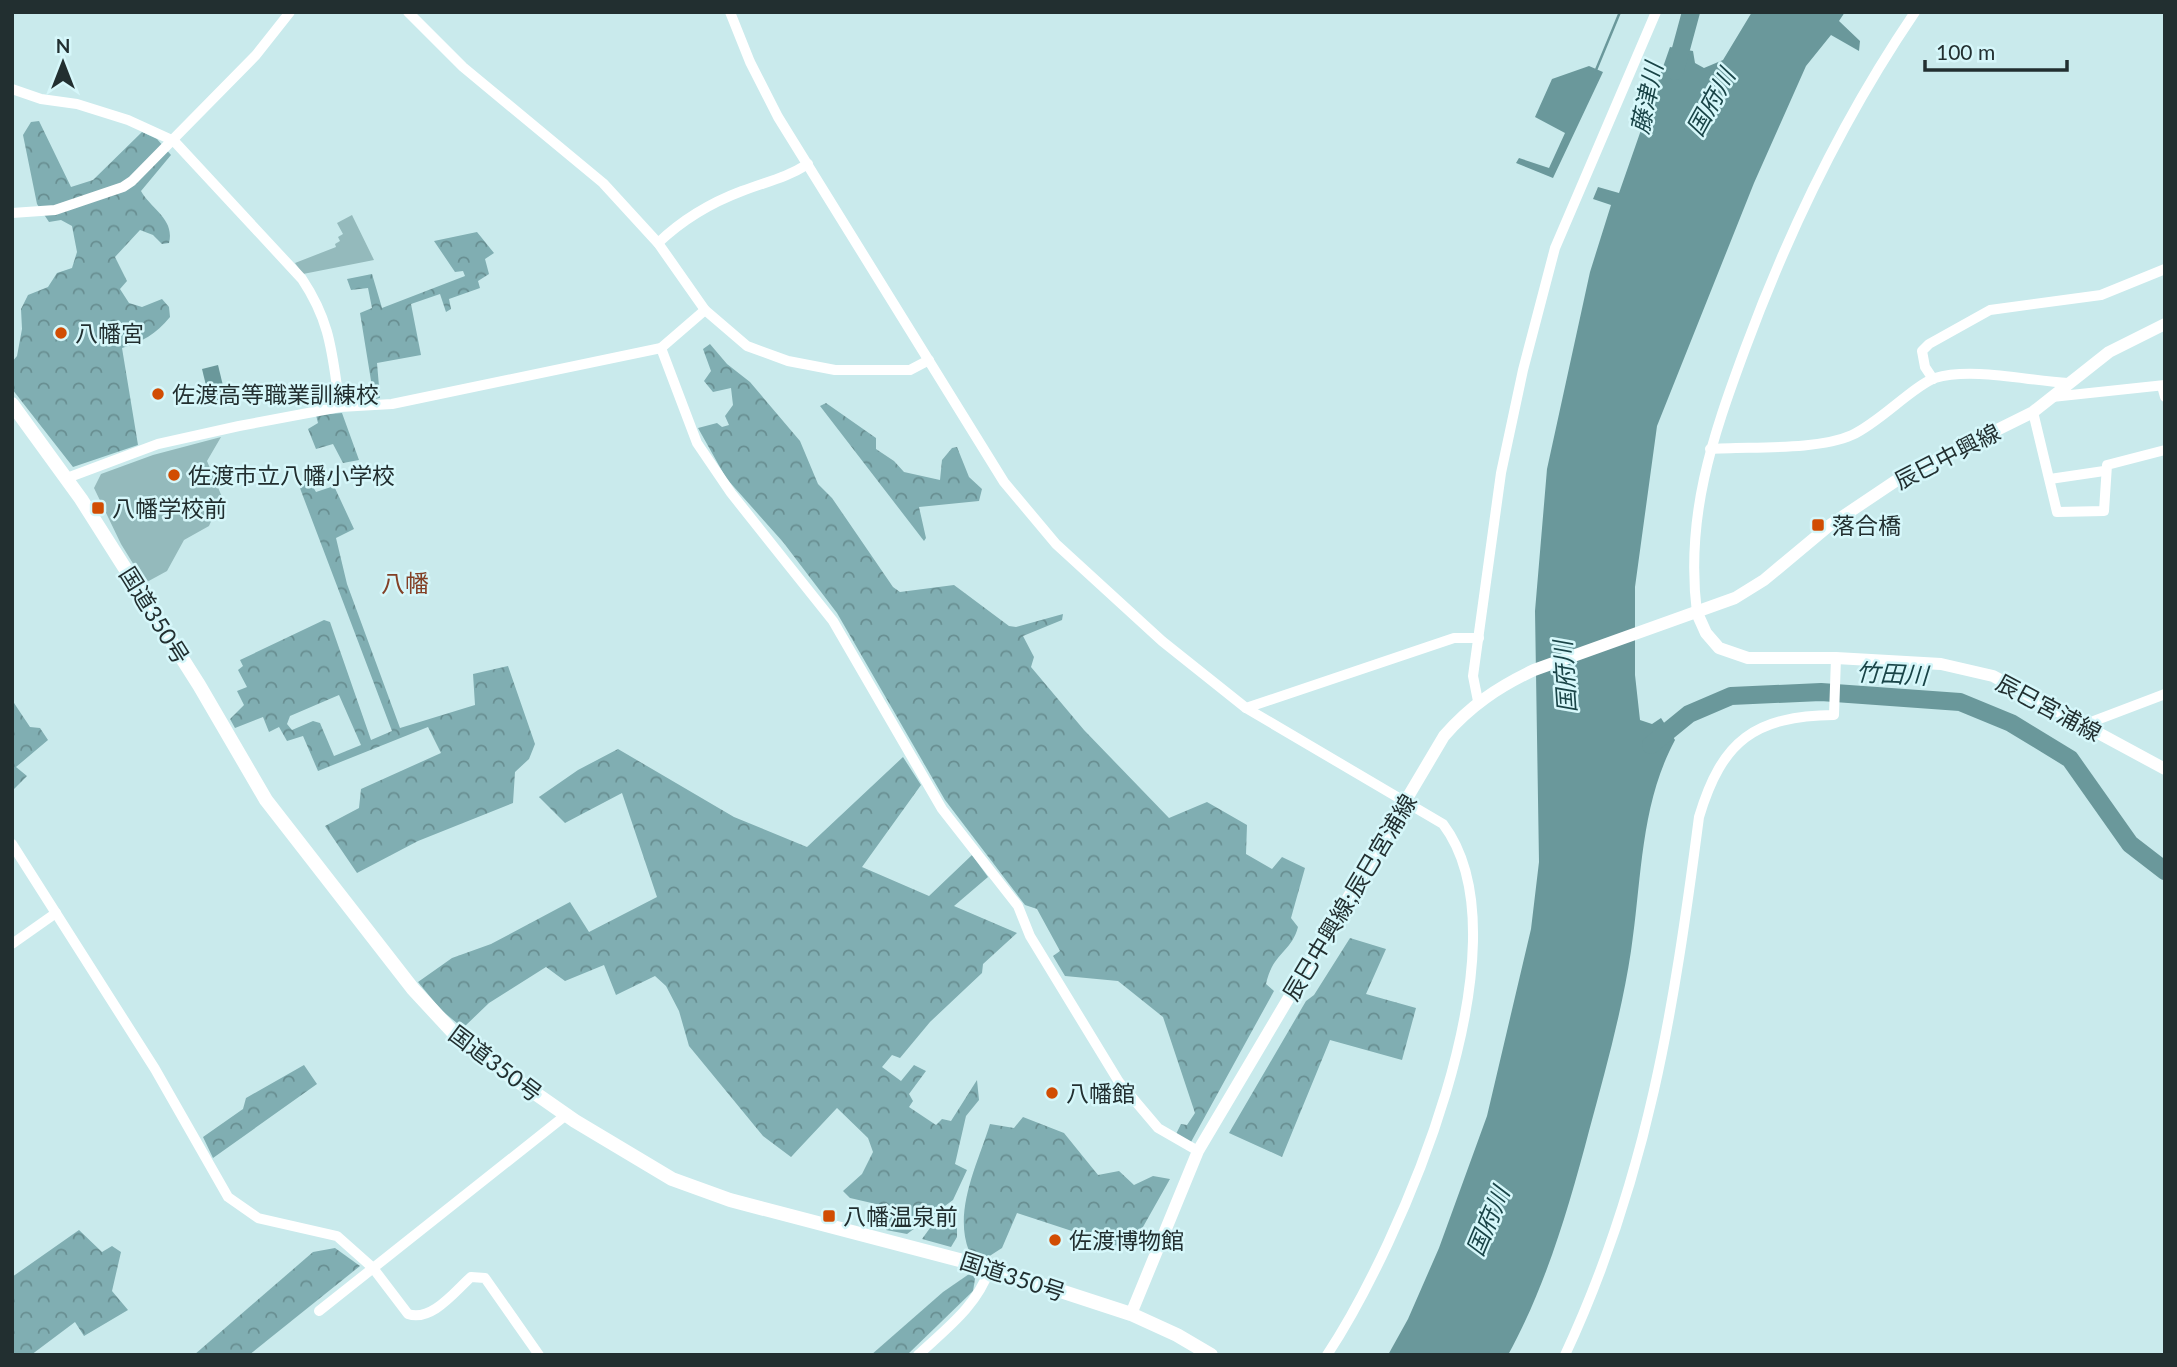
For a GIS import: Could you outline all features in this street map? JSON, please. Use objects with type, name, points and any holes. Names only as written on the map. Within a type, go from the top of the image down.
[{"type":"highway","name":"国道350号","points":[[12,404],[67,478],[199,685],[266,800],[447,1028],[463,1043],[566,1115],[651,1169],[695,1189],[990,1268],[1130,1314],[1177,1335],[1211,1355]]},
{"type":"main road","name":"辰巳中興線","points":[[1697,613],[1735,598],[1764,580],[1830,525],[1900,478],[2033,412],[2109,352],[2165,324]]},
{"type":"main road","name":"辰巳中興線;辰巳宮浦線","points":[[1130,1314],[1198,1151],[1444,736],[1482,698],[1534,670],[1697,613]]},
{"type":"main road","name":"辰巳宮浦線","points":[[1697,613],[1706,634],[1719,648],[1748,658],[1941,664],[1993,676],[2165,769]]},
{"type":"street","points":[[12,212],[55,210],[123,187],[174,141],[190,120],[257,55],[290,12]]},
{"type":"street","points":[[408,12],[463,67],[603,183],[658,243],[705,310],[747,345],[797,363],[835,370],[910,370],[929,360]]},
{"type":"street","points":[[730,12],[762,88],[808,164],[1004,482],[1056,544],[1162,641],[1246,708],[1443,824],[1454,839],[1471,899],[1474,949],[1453,1061],[1426,1155],[1355,1313],[1327,1355]]},
{"type":"street","points":[[1482,698],[1473,676],[1501,473],[1523,370],[1555,248],[1580,184],[1648,37],[1656,12]]},
{"type":"street","points":[[1697,613],[1694,547],[1702,478],[1757,317],[1816,178],[1868,83],[1915,12]]},
{"type":"street","points":[[12,89],[41,99],[77,104],[128,120],[174,141],[302,279],[315,298],[328,331],[340,407]]},
{"type":"street","points":[[658,243],[678,224],[716,202],[788,177],[808,164]]},
{"type":"street","points":[[1933,379],[1925,367],[1922,351],[1929,344],[1990,310],[2101,295],[2165,269]]},
{"type":"street","points":[[67,478],[158,443],[340,407],[392,404],[661,348],[705,310]]},
{"type":"street","points":[[661,348],[697,443],[731,493],[833,621],[942,808],[1018,906],[1030,936],[1119,1082],[1158,1128],[1198,1151]]},
{"type":"street","points":[[1710,449],[1823,444],[1851,436],[1871,425],[1933,379],[1964,374],[2068,383]]},
{"type":"street","points":[[2052,397],[2164,389]]},
{"type":"street","points":[[2033,412],[2057,512],[2101,512],[2106,508],[2104,471],[2107,465],[2165,450]]},
{"type":"street","points":[[2050,479],[2104,471]]},
{"type":"street","points":[[1246,708],[1454,639],[1479,638]]},
{"type":"street","points":[[1565,1355],[1608,1251],[1634,1175],[1664,1052],[1699,817],[1710,784],[1738,746],[1759,727],[1791,716],[1833,715],[1836,662]]},
{"type":"street","points":[[2086,724],[2165,694]]},
{"type":"street","points":[[12,844],[155,1069],[228,1197],[258,1218],[337,1236],[373,1268],[408,1314],[416,1317],[429,1314],[471,1277],[485,1278],[539,1355]]},
{"type":"street","points":[[12,944],[56,913]]},
{"type":"street","points":[[319,1311],[566,1115]]},
{"type":"street","points":[[918,1355],[969,1309],[982,1290],[990,1268]]},
{"type":"green space","points":[[39,121],[71,187],[93,180],[142,132],[157,139],[171,155],[141,191],[169,227],[169,243],[162,244],[153,235],[140,230],[115,257],[127,281],[120,289],[129,303],[142,307],[162,299],[169,307],[170,317],[154,333],[122,348],[138,445],[73,467],[12,389],[12,362],[17,356],[22,329],[21,309],[28,295],[48,287],[57,273],[72,268],[77,252],[72,226],[61,220],[49,222],[37,204],[23,135],[31,122]]},
{"type":"green space","points":[[477,232],[494,253],[485,259],[489,274],[478,281],[480,288],[449,299],[451,309],[446,312],[440,294],[411,304],[421,355],[377,363],[380,398],[374,399],[360,313],[372,308],[368,288],[351,290],[347,279],[372,274],[382,308],[465,276],[463,271],[455,272],[434,241]]},
{"type":"green space","points":[[710,344],[727,364],[750,382],[800,441],[818,484],[832,498],[893,587],[900,592],[954,585],[1009,626],[1016,627],[1063,614],[1062,620],[1023,636],[1034,657],[1031,667],[1084,730],[1169,818],[1207,802],[1247,825],[1246,854],[1272,869],[1282,857],[1305,868],[1291,918],[1298,927],[1295,936],[1273,965],[1266,984],[1274,991],[1191,1142],[1176,1134],[1181,1124],[1187,1125],[1195,1113],[1163,1017],[1118,981],[1065,976],[1053,956],[1060,951],[1037,909],[1025,905],[945,800],[837,613],[783,542],[726,478],[698,428],[717,423],[722,427],[729,425],[725,416],[733,405],[731,388],[713,392],[704,381],[711,371],[703,349]]},
{"type":"green space","points":[[826,403],[876,438],[876,449],[894,461],[904,472],[940,480],[942,460],[952,448],[957,447],[969,477],[982,489],[979,501],[919,507],[926,538],[924,541],[820,406]]},
{"type":"green space","points":[[342,413],[359,460],[343,463],[333,444],[316,449],[308,429],[318,423],[316,415]]},
{"type":"green space","points":[[309,480],[316,492],[334,486],[354,529],[336,538],[347,584],[400,728],[475,705],[473,674],[508,666],[535,744],[529,759],[515,772],[513,803],[418,841],[357,873],[325,826],[359,808],[361,789],[441,753],[428,727],[318,771],[303,736],[287,741],[279,727],[269,732],[263,717],[235,728],[230,719],[244,705],[237,691],[247,687],[238,670],[243,666],[240,660],[324,620],[330,622],[371,740],[392,731],[298,483]],"holes":[[[339,695],[361,745],[334,756],[320,723],[313,721],[292,730],[287,724],[290,716]]]},
{"type":"green space","points":[[12,700],[30,727],[40,728],[48,740],[16,767],[27,776],[12,791]]},
{"type":"green space","points":[[618,749],[734,817],[807,847],[903,757],[921,785],[862,867],[929,896],[972,855],[988,877],[954,906],[1017,933],[983,964],[982,973],[930,1022],[900,1058],[892,1055],[882,1067],[901,1081],[914,1065],[926,1071],[909,1094],[913,1101],[909,1107],[936,1125],[942,1119],[951,1121],[977,1080],[979,1100],[966,1116],[955,1164],[967,1170],[953,1200],[907,1234],[886,1230],[889,1207],[850,1198],[843,1191],[862,1174],[873,1152],[868,1138],[837,1108],[791,1157],[763,1136],[689,1046],[679,1011],[666,986],[655,976],[616,995],[604,965],[565,981],[546,967],[489,1003],[463,1028],[441,1010],[418,982],[452,958],[491,944],[570,902],[589,932],[657,897],[622,793],[565,823],[539,797],[578,770]]},
{"type":"green space","points":[[1350,938],[1386,949],[1366,994],[1416,1008],[1402,1060],[1330,1040],[1282,1157],[1229,1133],[1306,1001],[1314,995]]},
{"type":"green space","points":[[304,1065],[317,1084],[213,1158],[203,1137],[243,1109],[246,1098]]},
{"type":"green space","points":[[1023,1117],[1064,1133],[1098,1175],[1119,1171],[1134,1185],[1153,1176],[1170,1179],[1130,1250],[1017,1213],[1002,1248],[988,1257],[969,1251],[965,1236],[965,1204],[990,1124],[1014,1128]]},
{"type":"green space","points":[[947,1219],[957,1228],[957,1237],[951,1247],[922,1239],[930,1228]]},
{"type":"green space","points":[[79,1230],[102,1252],[112,1246],[121,1252],[112,1291],[128,1310],[84,1336],[75,1322],[31,1355],[12,1355],[12,1277]]},
{"type":"green space","points":[[335,1248],[360,1266],[249,1355],[194,1355],[313,1252]]},
{"type":"green space","points":[[972,1272],[975,1279],[973,1291],[907,1355],[871,1355],[943,1292]]},
{"type":"shaded area","points":[[352,215],[374,260],[303,274],[295,263],[336,247],[335,244],[340,241],[338,237],[343,234],[337,223]]},
{"type":"shaded area","points":[[221,437],[207,461],[222,497],[209,526],[184,540],[167,571],[145,583],[121,544],[94,488],[101,474],[153,455]]},
{"type":"water","name":"国府川","points":[[1752,12],[1845,12],[1839,21],[1860,41],[1859,51],[1831,35],[1806,66],[1754,183],[1657,426],[1635,587],[1635,675],[1640,720],[1652,724],[1661,718],[1675,740],[1655,790],[1649,816],[1623,996],[1581,1160],[1545,1274],[1508,1355],[1388,1355],[1408,1319],[1439,1248],[1487,1116],[1531,929],[1539,862],[1535,611],[1547,469],[1590,272],[1611,205],[1593,199],[1598,187],[1619,193],[1670,47],[1693,51],[1695,63],[1704,68],[1723,60]]},
{"type":"water","points":[[1589,66],[1603,72],[1553,178],[1516,163],[1519,158],[1549,168],[1565,133],[1535,117],[1552,79]]},
{"type":"water","points":[[218,365],[226,398],[210,402],[202,369]]},
{"type":"waterway","points":[[1596,70],[1620,12]]},
{"type":"waterway","name":"藤津川","points":[[1675,71],[1691,12]]},
{"type":"waterway","name":"竹田川","points":[[1651,745],[1689,714],[1731,696],[1821,692],[1960,702],[2011,723],[2070,759],[2130,844],[2165,871]]},
{"type":"place","name":"八幡宮","points":[[61,333]]},
{"type":"place","name":"佐渡高等職業訓練校","points":[[158,394]]},
{"type":"place","name":"佐渡市立八幡小学校","points":[[174,475]]},
{"type":"place","name":"八幡学校前","points":[[98,508]]},
{"type":"place","name":"落合橋","points":[[1818,525]]},
{"type":"place","name":"八幡館","points":[[1052,1093]]},
{"type":"place","name":"八幡温泉前","points":[[829,1216]]},
{"type":"place","name":"佐渡博物館","points":[[1055,1240]]},
{"type":"district","name":"八幡","points":[[405,582]]}]
